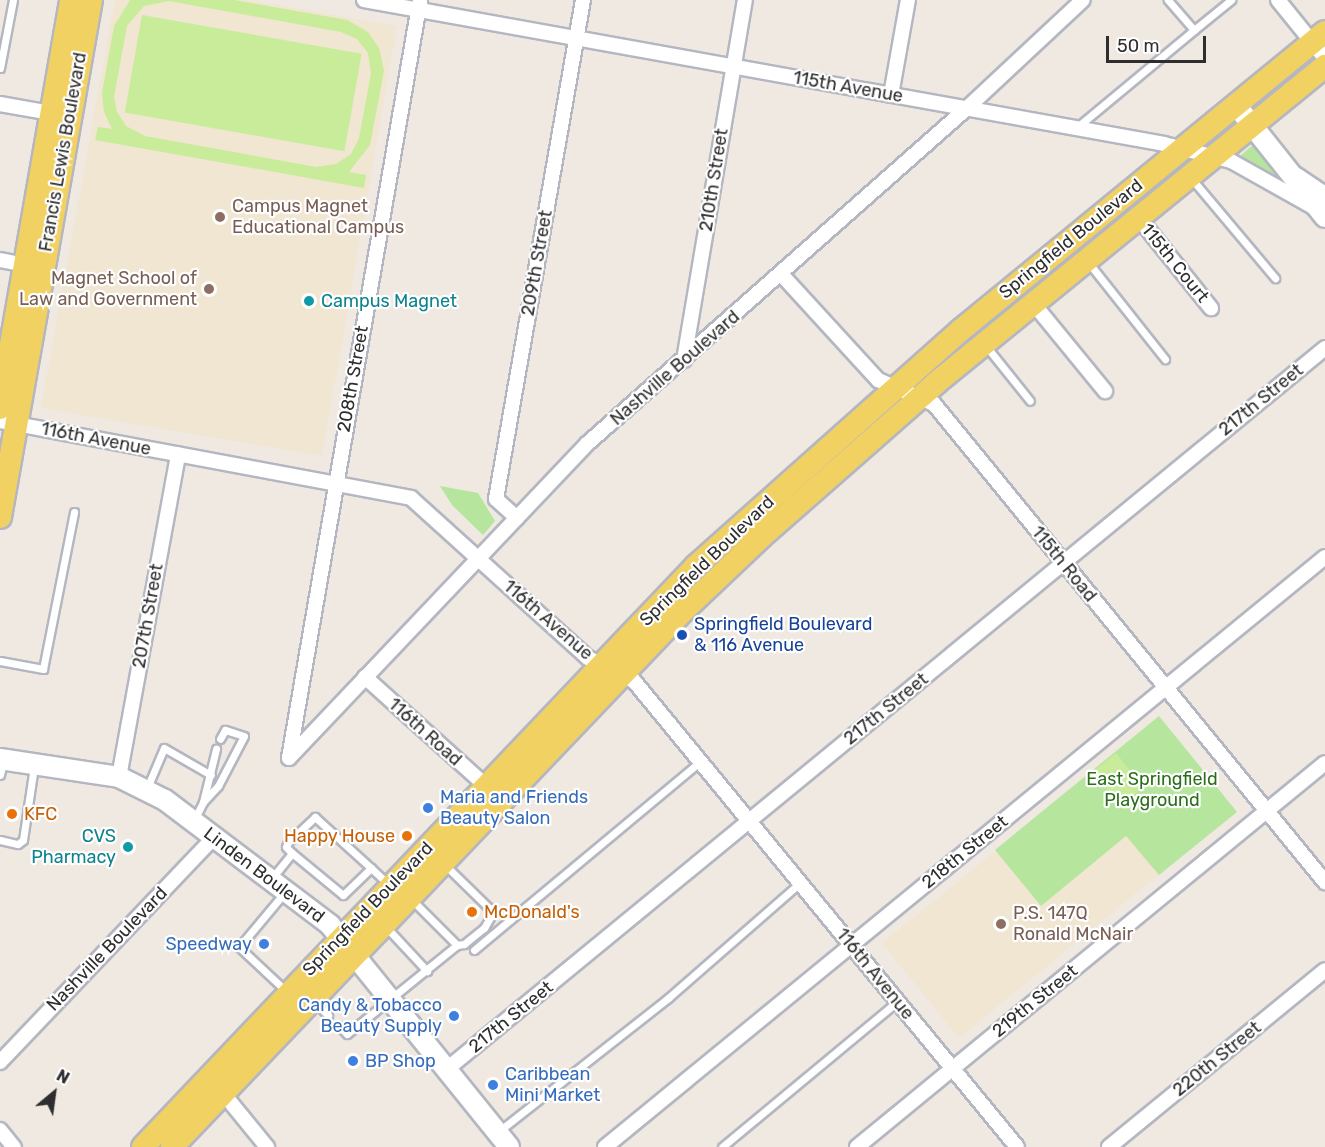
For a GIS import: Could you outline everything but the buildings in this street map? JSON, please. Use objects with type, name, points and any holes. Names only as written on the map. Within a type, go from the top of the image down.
[{"type":"main road","name":"Francis Lewis Boulevard","points":[[61,115],[71,0]]},
{"type":"main road","name":"Francis Lewis Boulevard","points":[[0,517],[5,418],[61,115],[91,0]]},
{"type":"main road","name":"Springfield Boulevard","points":[[143,1147],[288,993],[348,945],[384,924],[410,897],[612,670],[696,566],[893,389],[1236,105],[1321,44]]},
{"type":"main road","name":"Springfield Boulevard","points":[[172,1147],[311,999],[390,886],[486,786],[612,670],[918,399],[1325,66]]},
{"type":"main road","name":"115th Avenue","points":[[1236,105],[1284,166],[1323,207]]},
{"type":"main road","name":"Linden Boulevard","points":[[1,764],[35,764],[119,777],[146,790],[193,821],[278,886],[348,945],[503,1140]]},
{"type":"street","name":"115th Avenue","points":[[364,0],[419,5],[576,38],[1182,149],[1231,161],[1323,207]]},
{"type":"street","name":"209th Street","points":[[517,518],[496,499],[583,0]]},
{"type":"street","name":"210th Street","points":[[684,360],[745,0]]},
{"type":"street","points":[[891,95],[908,0]]},
{"type":"street","points":[[1278,0],[1321,44]]},
{"type":"street","name":"Nashville Boulevard","points":[[289,758],[588,443],[967,108],[1078,2]]},
{"type":"street","name":"208th Street","points":[[289,758],[419,5]]},
{"type":"street","points":[[0,104],[61,115]]},
{"type":"street","name":"115th Court","points":[[1138,217],[1211,308]]},
{"type":"street","points":[[0,260],[34,267]]},
{"type":"street","name":"115th Road","points":[[781,274],[878,380],[893,389],[934,404],[1325,882]]},
{"type":"street","points":[[1033,303],[1105,391]]},
{"type":"street","name":"217th Street","points":[[447,1070],[1325,348]]},
{"type":"street","name":"116th Avenue","points":[[5,418],[178,454],[411,498],[588,658],[634,681],[1017,1147]]},
{"type":"street","name":"207th Street","points":[[119,777],[178,454]]},
{"type":"street","name":"218th Street","points":[[605,1147],[1325,557]]},
{"type":"street","name":"116th Road","points":[[365,677],[486,786]]},
{"type":"street","name":"219th Street","points":[[857,1147],[1325,763]]},
{"type":"street","name":"Nashville Boulevard","points":[[0,1062],[214,837]]},
{"type":"street","name":"220th Street","points":[[1109,1147],[1325,970]]},
{"type":"street","points":[[223,1093],[267,1147]]},
{"type":"street","points":[[0,1130],[14,1147]]},
{"type":"lane","points":[[0,68],[13,0]]},
{"type":"lane","points":[[1168,0],[1194,30]]},
{"type":"lane","points":[[1076,128],[1231,0]]},
{"type":"lane","points":[[1189,176],[1275,278]]},
{"type":"lane","points":[[1086,260],[1165,359]]},
{"type":"lane","points":[[984,344],[1030,401]]},
{"type":"lane","points":[[0,661],[43,669],[74,512]]},
{"type":"lane","points":[[203,802],[218,786],[244,736],[225,730],[220,739]]},
{"type":"lane","points":[[146,790],[164,748],[211,775]]},
{"type":"lane","points":[[193,821],[203,802],[216,749]]},
{"type":"lane","points":[[474,950],[701,761]]},
{"type":"lane","points":[[0,840],[18,844],[23,840],[35,764]]},
{"type":"lane","points":[[371,868],[340,895],[286,848],[288,842],[315,817],[371,868],[390,886]]},
{"type":"lane","points":[[288,993],[239,947],[278,886],[292,853]]},
{"type":"lane","points":[[339,1026],[347,1034],[392,1000],[457,945],[474,936],[492,914],[442,863]]},
{"type":"lane","points":[[503,1140],[800,883]]},
{"type":"lane","points":[[410,897],[457,945]]},
{"type":"lane","points":[[384,924],[427,971]]},
{"type":"lane","points":[[311,999],[328,1015]]},
{"type":"lane","points":[[722,1147],[898,1001]]},
{"type":"shaded area","name":"Campus Magnet Educational Campus","points":[[115,0],[250,0],[397,26],[322,456],[41,408]]},
{"type":"shaded area","name":"P.S. 147Q Ronald McNair","points":[[1127,835],[1159,874],[959,1038],[882,943],[996,851]]},
{"type":"green space","points":[[130,0],[234,0],[347,20],[368,32],[379,48],[384,71],[370,145],[349,172],[366,175],[364,188],[95,140],[98,127],[112,129],[104,112],[102,93],[114,26]],"holes":[[[169,1],[341,32],[357,39],[368,53],[371,73],[359,138],[351,154],[336,164],[316,167],[145,136],[126,126],[117,112],[114,97],[127,26],[144,6]]]},
{"type":"green space","points":[[142,15],[362,54],[344,151],[125,112]]},
{"type":"green space","points":[[1256,142],[1292,188],[1238,158]]},
{"type":"green space","points":[[440,486],[478,493],[495,521],[483,535],[452,505]]},
{"type":"green space","name":"East Springfield Playground","points":[[1159,716],[1237,812],[1159,875],[1126,836],[1041,906],[995,850]]},
{"type":"green space","points":[[1116,753],[1144,787],[1121,805],[1093,771]]},
{"type":"place","name":"Campus Magnet Educational Campus","points":[[220,217]]},
{"type":"place","name":"Magnet School of Law and Government","points":[[209,289]]},
{"type":"place","name":"Campus Magnet","points":[[309,301]]},
{"type":"place","name":"Springfield Boulevard & 116 Avenue","points":[[682,635]]},
{"type":"place","name":"Maria and Friends Beauty Salon","points":[[428,808]]},
{"type":"place","name":"KFC","points":[[12,814]]},
{"type":"place","name":"Happy House","points":[[407,836]]},
{"type":"place","name":"CVS Pharmacy","points":[[128,847]]},
{"type":"place","name":"McDonald's","points":[[472,912]]},
{"type":"place","name":"P.S. 147Q Ronald McNair","points":[[1001,924]]},
{"type":"place","name":"Speedway","points":[[264,944]]},
{"type":"place","name":"Candy & Tobacco Beauty Supply","points":[[454,1016]]},
{"type":"place","name":"BP Shop","points":[[353,1061]]},
{"type":"place","name":"Caribbean Mini Market","points":[[493,1085]]}]
